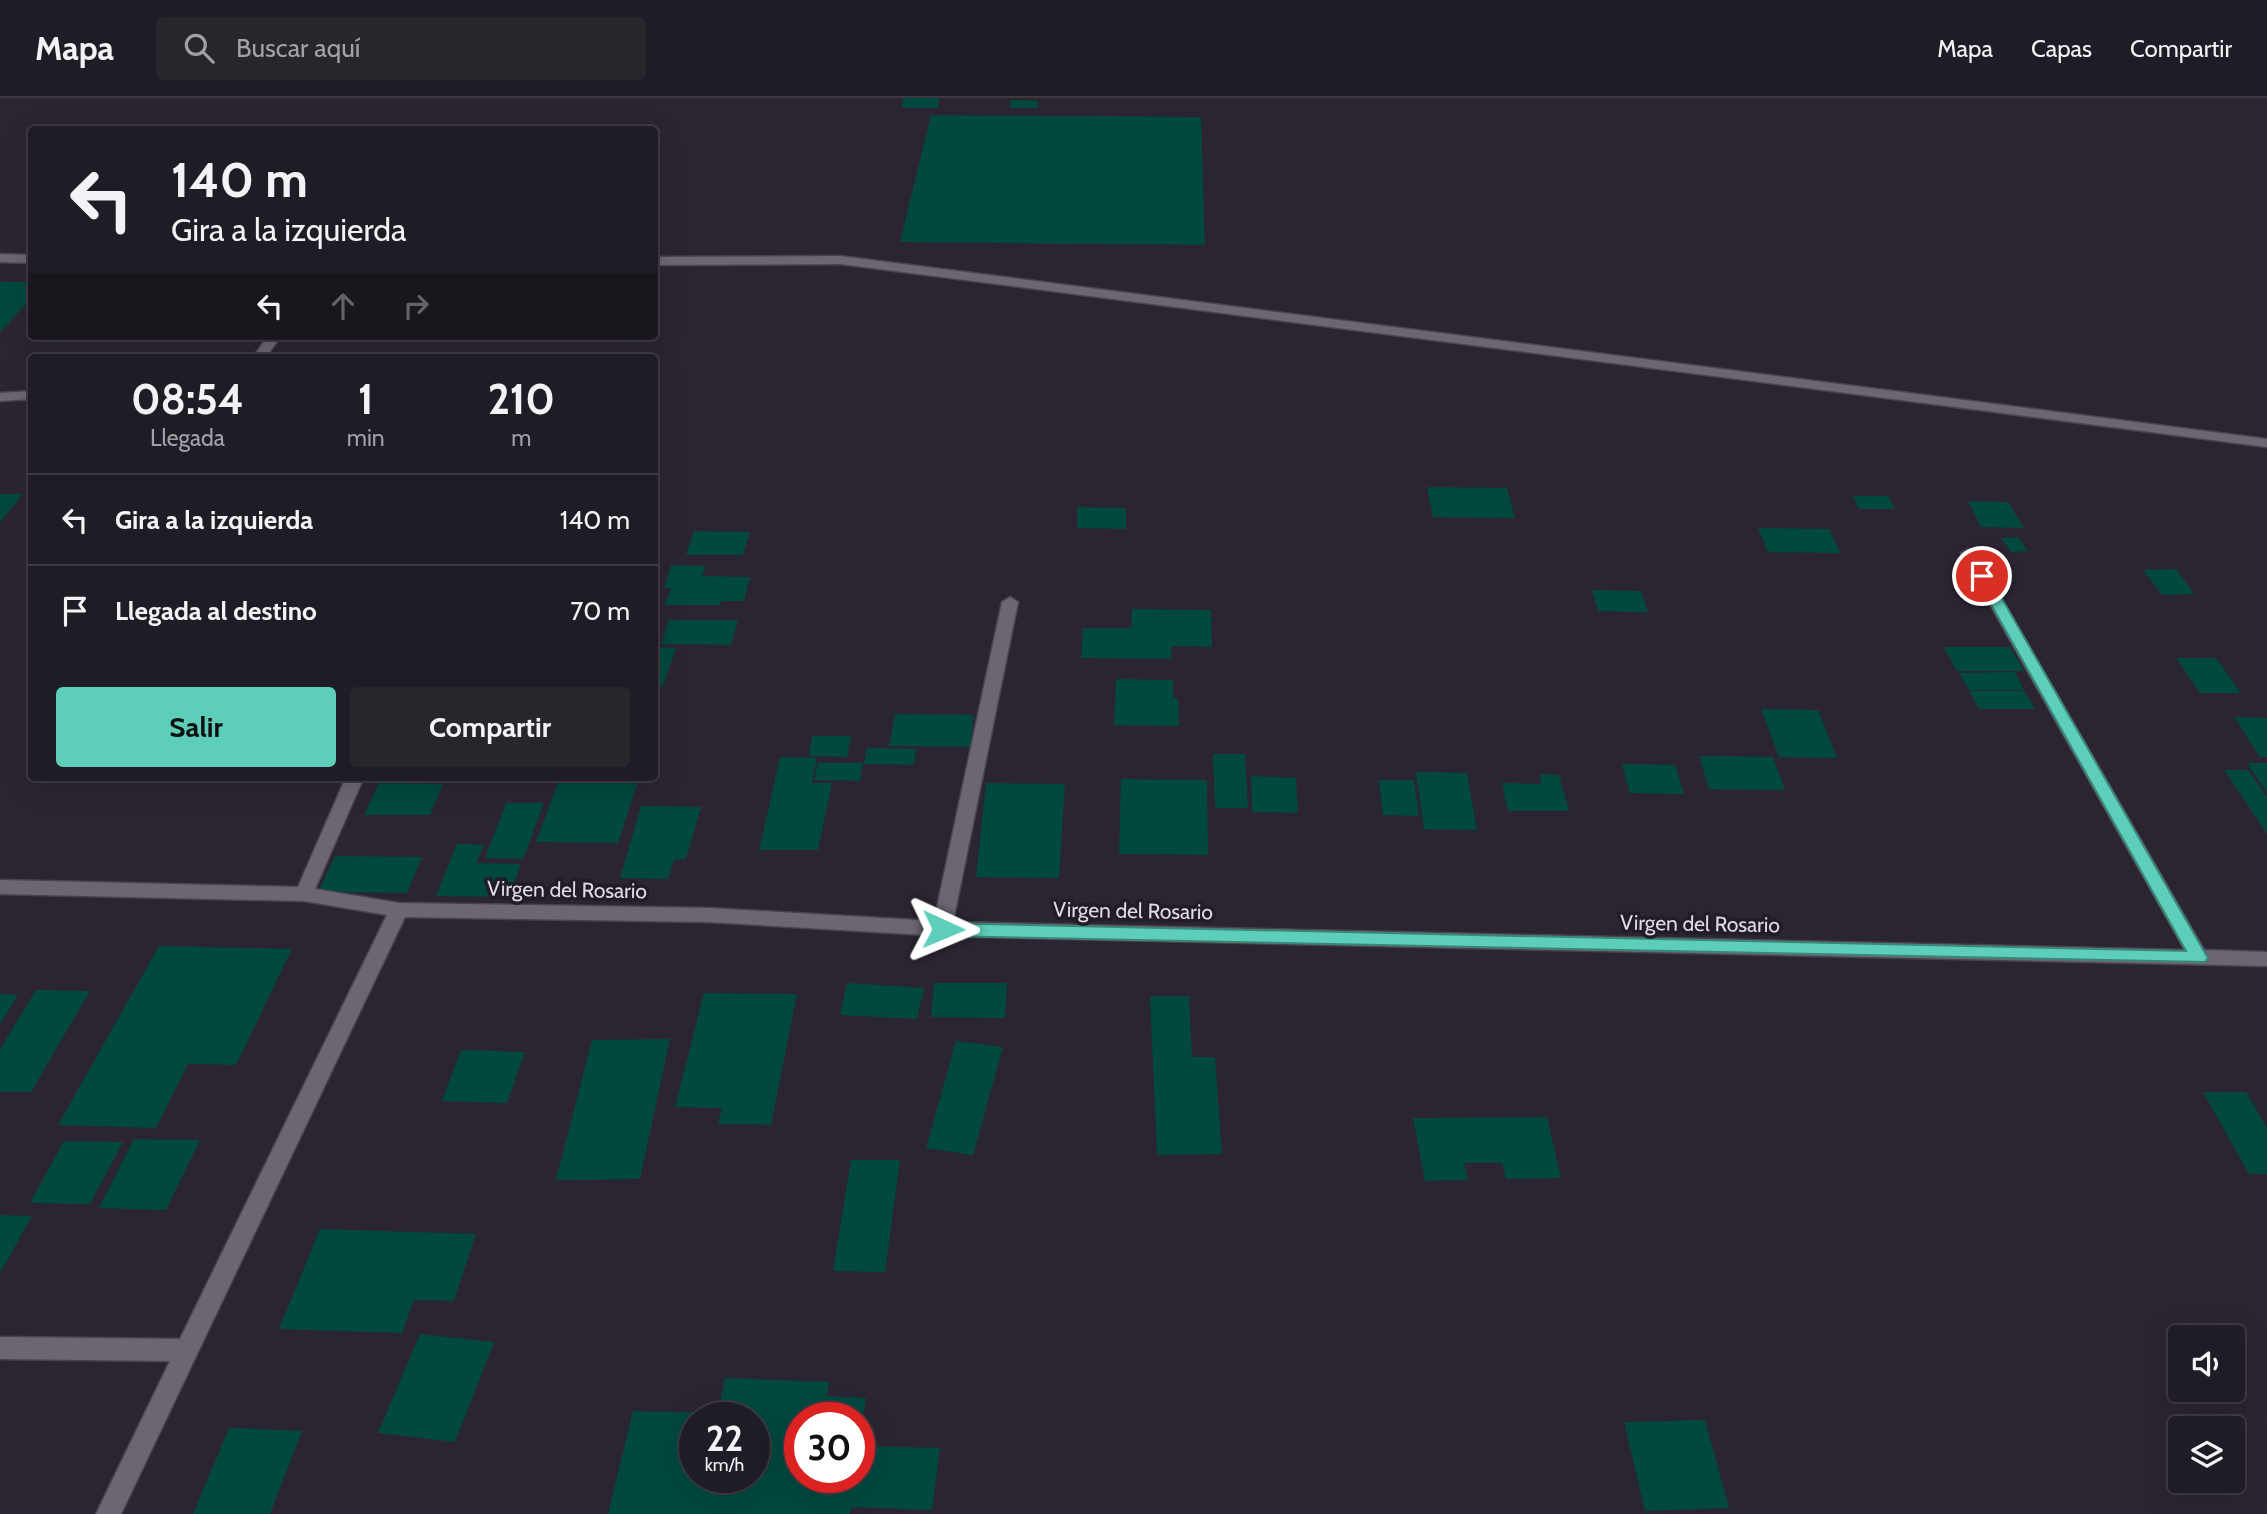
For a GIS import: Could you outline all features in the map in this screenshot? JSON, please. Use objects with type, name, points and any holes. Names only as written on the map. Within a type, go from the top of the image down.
[{"type":"street","points":[[0,258],[28,259]]},
{"type":"street","points":[[658,261],[840,260],[2267,443]]},
{"type":"street","points":[[261,354],[272,340]]},
{"type":"street","points":[[0,397],[28,396]]},
{"type":"street","points":[[1968,553],[2199,958]]},
{"type":"street","points":[[943,929],[1010,602]]},
{"type":"street","points":[[304,894],[353,781]]},
{"type":"street","name":"Virgen del Rosario","points":[[0,887],[304,894],[399,910],[708,915],[943,929],[2267,959]]},
{"type":"street","points":[[108,1514],[399,910]]},
{"type":"street","points":[[0,1348],[187,1350]]},
{"type":"building","points":[[903,98],[939,98],[938,108],[902,108]]},
{"type":"building","points":[[1011,100],[1038,101],[1037,108],[1010,108]]},
{"type":"building","points":[[931,115],[1201,117],[1205,245],[900,242]]},
{"type":"building","points":[[0,282],[28,282],[28,302],[0,332]]},
{"type":"building","points":[[1427,487],[1507,488],[1515,518],[1433,517]]},
{"type":"building","points":[[0,494],[23,494],[0,522]]},
{"type":"building","points":[[1853,496],[1888,496],[1895,509],[1859,509]]},
{"type":"building","points":[[1968,501],[2008,502],[2024,528],[1981,527]]},
{"type":"building","points":[[1077,507],[1126,508],[1126,529],[1077,528]]},
{"type":"building","points":[[1758,528],[1829,529],[1841,553],[1768,552]]},
{"type":"building","points":[[694,531],[750,532],[743,555],[686,555]]},
{"type":"building","points":[[2018,537],[2028,551],[2011,552],[2001,538]]},
{"type":"building","points":[[671,565],[706,566],[702,576],[750,577],[744,601],[721,601],[720,605],[665,605],[671,588],[664,588]]},
{"type":"building","points":[[2176,569],[2194,594],[2162,595],[2143,570]]},
{"type":"building","points":[[1592,590],[1641,591],[1648,612],[1598,611]]},
{"type":"building","points":[[1132,609],[1211,610],[1212,647],[1171,646],[1172,659],[1081,658],[1083,628],[1131,628]]},
{"type":"building","points":[[669,620],[738,620],[731,645],[661,644]]},
{"type":"building","points":[[658,647],[676,648],[663,686],[658,686]]},
{"type":"building","points":[[1944,647],[2010,647],[2024,671],[1957,671]]},
{"type":"building","points":[[2176,658],[2216,658],[2241,693],[2200,693]]},
{"type":"building","points":[[2015,672],[2024,690],[1969,690],[1959,673]]},
{"type":"building","points":[[1116,679],[1173,680],[1173,698],[1178,698],[1179,726],[1114,725]]},
{"type":"building","points":[[1969,691],[2024,691],[2035,709],[1979,709]]},
{"type":"building","points":[[1761,709],[1818,710],[1837,758],[1779,757]]},
{"type":"building","points":[[895,714],[974,715],[970,747],[889,746]]},
{"type":"building","points":[[2234,717],[2267,718],[2267,757],[2260,757]]},
{"type":"building","points":[[812,736],[851,736],[847,757],[809,756]]},
{"type":"building","points":[[867,748],[916,749],[914,765],[864,764]]},
{"type":"building","points":[[1213,754],[1245,754],[1248,808],[1215,808]]},
{"type":"building","points":[[1699,756],[1773,757],[1785,790],[1709,789]]},
{"type":"building","points":[[780,757],[817,758],[812,783],[832,783],[818,850],[759,850]]},
{"type":"building","points":[[818,763],[863,763],[860,781],[814,780]]},
{"type":"building","points":[[2247,763],[2267,763],[2267,793]]},
{"type":"building","points":[[1622,764],[1675,765],[1684,794],[1630,793]]},
{"type":"building","points":[[2224,770],[2248,770],[2267,797],[2267,834]]},
{"type":"building","points":[[1416,772],[1467,773],[1477,830],[1424,829]]},
{"type":"building","points":[[1540,774],[1559,775],[1569,811],[1508,811],[1502,783],[1541,784]]},
{"type":"building","points":[[1251,776],[1296,778],[1298,813],[1252,812]]},
{"type":"building","points":[[1121,779],[1207,780],[1208,855],[1119,854]]},
{"type":"building","points":[[1379,780],[1414,780],[1419,816],[1383,815]]},
{"type":"building","points":[[559,781],[638,781],[618,843],[536,842]]},
{"type":"building","points":[[379,783],[443,784],[430,815],[364,815]]},
{"type":"building","points":[[986,783],[1065,784],[1059,878],[976,877]]},
{"type":"building","points":[[506,803],[544,803],[523,859],[485,858]]},
{"type":"building","points":[[641,806],[701,807],[686,859],[674,860],[668,879],[620,878]]},
{"type":"building","points":[[457,844],[484,845],[476,863],[521,864],[509,897],[436,896]]},
{"type":"building","points":[[335,856],[422,857],[407,893],[318,892]]},
{"type":"building","points":[[159,946],[292,949],[236,1065],[188,1064],[156,1128],[58,1125]]},
{"type":"building","points":[[847,983],[924,988],[917,1019],[840,1015]]},
{"type":"building","points":[[934,983],[1007,983],[1005,1018],[931,1017]]},
{"type":"building","points":[[36,990],[90,991],[31,1092],[0,1092],[0,1049]]},
{"type":"building","points":[[704,993],[797,994],[771,1125],[718,1124],[722,1108],[675,1107]]},
{"type":"building","points":[[0,994],[18,995],[0,1024]]},
{"type":"building","points":[[1150,996],[1189,996],[1192,1057],[1215,1057],[1222,1154],[1157,1155]]},
{"type":"building","points":[[670,1039],[640,1179],[556,1180],[592,1040]]},
{"type":"building","points":[[956,1041],[1003,1047],[973,1155],[926,1148]]},
{"type":"building","points":[[461,1050],[525,1052],[507,1103],[442,1101]]},
{"type":"building","points":[[2203,1092],[2246,1092],[2267,1128],[2267,1174],[2249,1174]]},
{"type":"building","points":[[1547,1117],[1561,1178],[1506,1179],[1502,1163],[1464,1163],[1468,1180],[1425,1181],[1413,1118]]},
{"type":"building","points":[[134,1139],[200,1140],[166,1210],[99,1208]]},
{"type":"building","points":[[64,1141],[123,1142],[90,1204],[30,1203]]},
{"type":"building","points":[[851,1160],[900,1160],[885,1272],[833,1271]]},
{"type":"building","points":[[0,1215],[32,1216],[0,1273]]},
{"type":"building","points":[[320,1229],[476,1234],[454,1301],[414,1300],[402,1333],[279,1329]]},
{"type":"building","points":[[420,1334],[494,1342],[455,1442],[378,1433]]},
{"type":"building","points":[[725,1378],[829,1382],[827,1396],[866,1398],[865,1402],[784,1402],[784,1493],[875,1493],[875,1446],[940,1448],[932,1510],[851,1507],[850,1514],[608,1514],[633,1411],[679,1412],[679,1493],[770,1493],[770,1402],[720,1402]]},
{"type":"building","points":[[1705,1420],[1729,1508],[1645,1511],[1624,1422]]},
{"type":"building","points":[[229,1428],[302,1431],[270,1514],[193,1514]]},
{"type":"route","points":[[943,929],[2199,958],[1982,576]]}]
